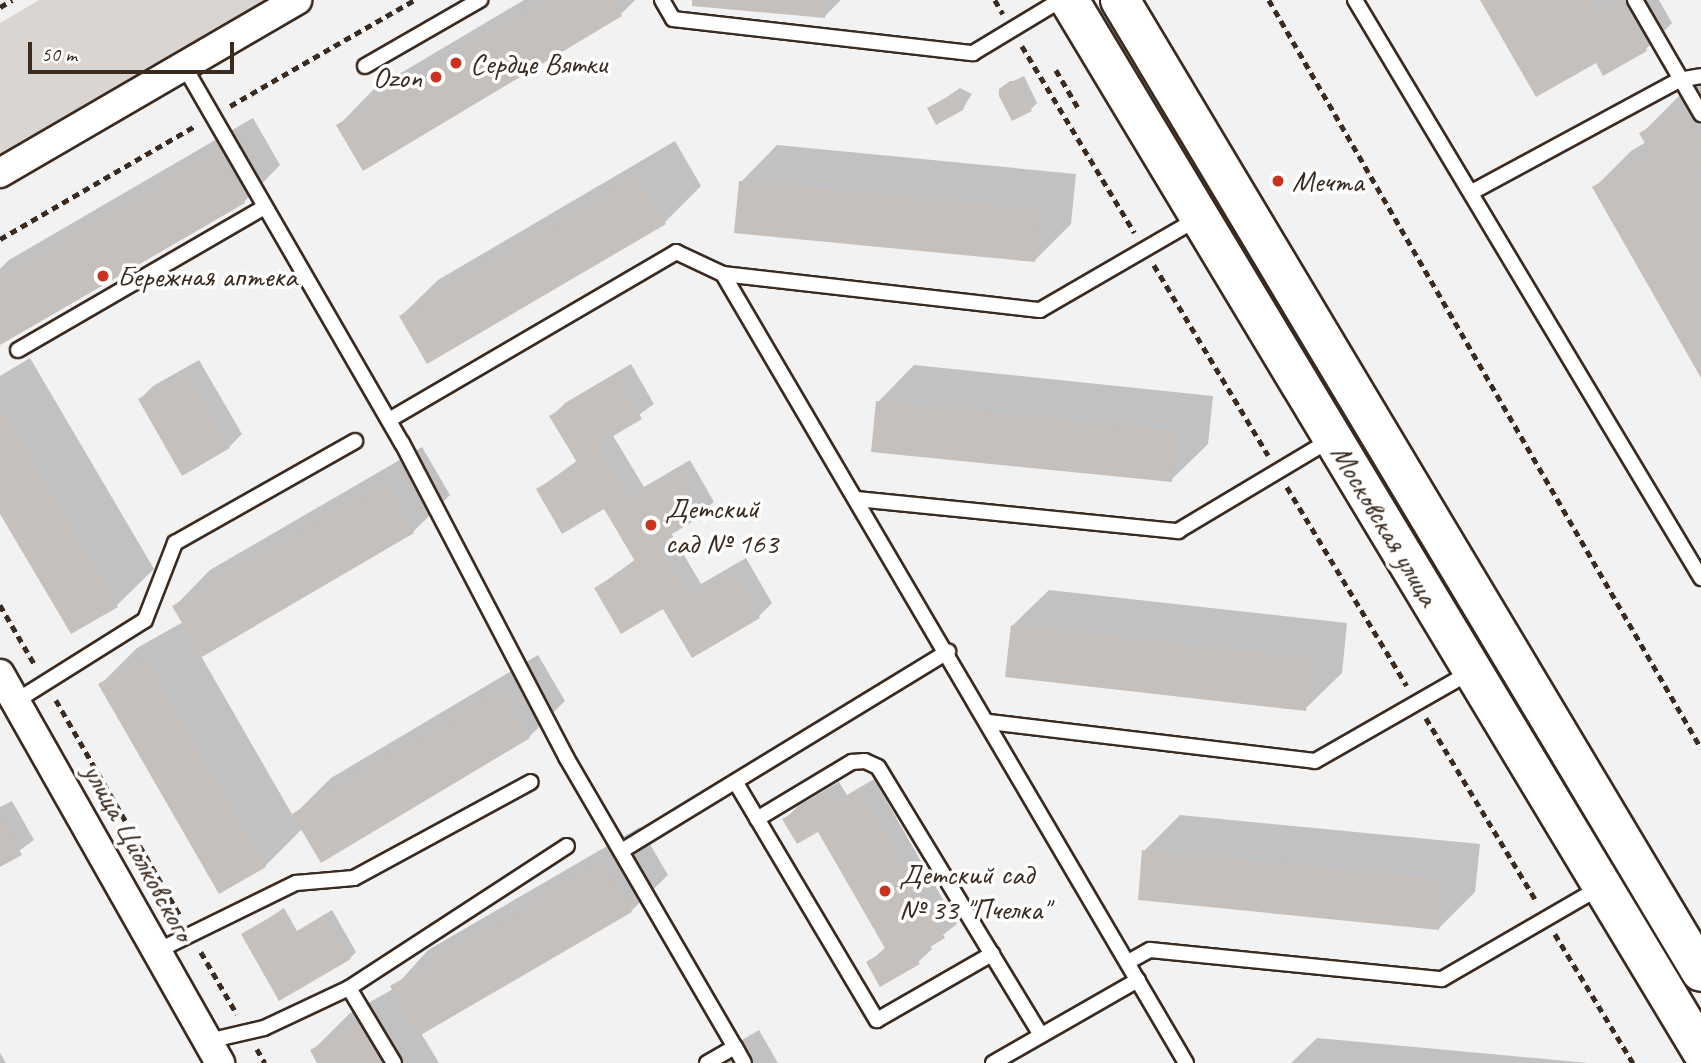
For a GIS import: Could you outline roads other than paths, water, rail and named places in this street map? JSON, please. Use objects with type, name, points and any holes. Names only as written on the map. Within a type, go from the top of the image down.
[{"type":"main road","name":"Московская улица","points":[[1069,0],[1701,1050]]},
{"type":"main road","name":"Московская улица","points":[[1120,0],[1701,972]]},
{"type":"street","points":[[0,173],[298,0]]},
{"type":"street","name":"улица Циолковского","points":[[5,683],[214,1052]]},
{"type":"lane","points":[[365,66],[480,0]]},
{"type":"lane","points":[[662,0],[674,19],[973,53],[1061,0]]},
{"type":"lane","points":[[1355,0],[1701,578]]},
{"type":"lane","points":[[1635,0],[1701,114]]},
{"type":"lane","points":[[184,66],[389,420],[566,757],[623,850],[744,1063]]},
{"type":"lane","points":[[1472,192],[1679,80],[1701,76]]},
{"type":"lane","points":[[18,350],[265,207]]},
{"type":"lane","points":[[389,420],[676,252],[723,274],[1040,310],[1200,217]]},
{"type":"lane","points":[[723,274],[948,652],[1186,1063]]},
{"type":"lane","points":[[856,499],[1178,531],[1333,438]]},
{"type":"lane","points":[[5,683],[45,682],[145,620],[176,543],[355,441]]},
{"type":"lane","points":[[623,850],[948,652]]},
{"type":"lane","points":[[989,722],[1315,761],[1473,670]]},
{"type":"lane","points":[[757,819],[852,762],[865,761],[878,767],[1041,1035]]},
{"type":"lane","points":[[157,951],[296,883],[354,878],[531,782]]},
{"type":"lane","points":[[736,783],[877,1020],[992,954]]},
{"type":"lane","points":[[214,1052],[247,1032],[349,988],[568,846]]},
{"type":"lane","points":[[1128,962],[1150,950],[1442,979],[1602,886]]},
{"type":"lane","points":[[993,1063],[1138,980]]},
{"type":"lane","points":[[349,988],[394,1063]]},
{"type":"lane","points":[[706,1063],[735,1047]]},
{"type":"place","name":"Сердце Вятки","points":[[456,63]]},
{"type":"place","name":"Ozon","points":[[436,77]]},
{"type":"place","name":"Мечта","points":[[1278,181]]},
{"type":"place","name":"Бережная аптека","points":[[103,276]]},
{"type":"place","name":"Детский сад № 163","points":[[651,525]]},
{"type":"place","name":"Детский сад № 33 \"Пчелка\"","points":[[885,891]]}]
